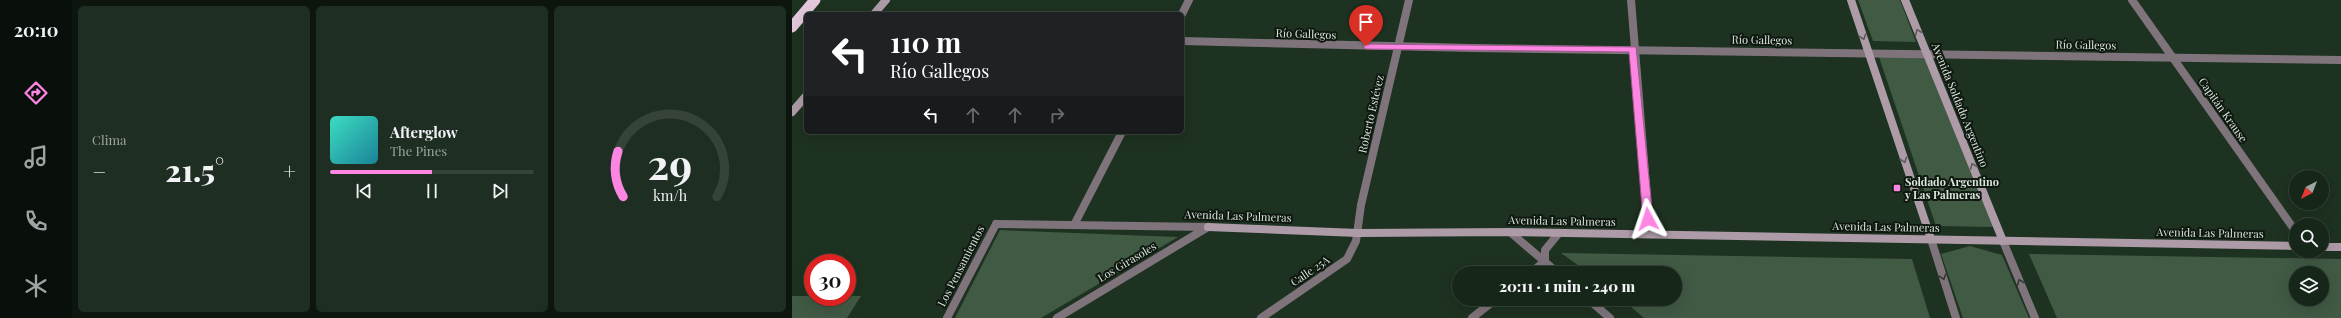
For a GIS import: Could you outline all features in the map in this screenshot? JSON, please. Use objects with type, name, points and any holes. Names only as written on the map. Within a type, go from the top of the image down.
[{"type":"highway","points":[[805,12],[815,0]]},
{"type":"highway","points":[[792,27],[804,13]]},
{"type":"main road","points":[[876,12],[886,0]]},
{"type":"main road","points":[[1851,0],[1931,239]]},
{"type":"main road","name":"Avenida Soldado Argentino","points":[[1905,0],[2003,241]]},
{"type":"main road","points":[[792,112],[804,98]]},
{"type":"main road","name":"Avenida Las Palmeras","points":[[1208,227],[1358,233],[1510,232],[2289,246]]},
{"type":"main road","points":[[2329,247],[2341,247]]},
{"type":"street","points":[[1183,12],[1189,0]]},
{"type":"street","name":"Roberto Estévez","points":[[1358,233],[1361,205],[1409,0]]},
{"type":"street","points":[[1631,0],[1633,49],[1650,234]]},
{"type":"street","name":"Capitán Krause","points":[[2132,0],[2289,222]]},
{"type":"street","name":"Río Gallegos","points":[[1184,41],[1397,47],[1868,52],[2341,60]]},
{"type":"street","points":[[1074,226],[1121,134]]},
{"type":"street","name":"Avenida Las Palmeras","points":[[996,224],[1208,227]]},
{"type":"street","name":"Los Pensamientos","points":[[947,318],[996,224]]},
{"type":"street","name":"Los Girasoles","points":[[1057,318],[1208,227]]},
{"type":"street","points":[[1510,232],[1550,266]]},
{"type":"street","name":"Calle 25A","points":[[1261,318],[1347,259],[1352,254],[1358,233]]},
{"type":"street","points":[[1545,261],[1545,250],[1559,233]]},
{"type":"street","points":[[1931,239],[1956,318]]},
{"type":"street","points":[[2003,241],[2035,318]]},
{"type":"street","points":[[1539,266],[1545,261]]},
{"type":"street","points":[[1472,318],[1487,306]]},
{"type":"street","points":[[1596,306],[1610,318]]},
{"type":"green space","points":[[1858,0],[1900,0],[1916,42],[1873,41]]},
{"type":"green space","points":[[1879,57],[1926,58],[1994,227],[1936,226]]},
{"type":"green space","points":[[1000,230],[1178,237],[1041,318],[955,318]]},
{"type":"green space","points":[[1970,246],[2002,255],[2029,318],[1963,318],[1941,254]]},
{"type":"green space","points":[[1561,253],[1912,259],[1930,318],[1644,318],[1630,306],[1682,306],[1682,266],[1579,266]]},
{"type":"green space","points":[[2029,254],[2341,259],[2341,318],[2057,318]]},
{"type":"green space","points":[[792,296],[804,296],[804,306],[855,306],[847,318],[792,318]]},
{"type":"green space","points":[[856,296],[861,296],[856,304]]},
{"type":"place","name":"Soldado Argentino y Las Palmeras","points":[[1897,188]]},
{"type":"route","points":[[1366,46],[1633,49],[1648,219]]}]
